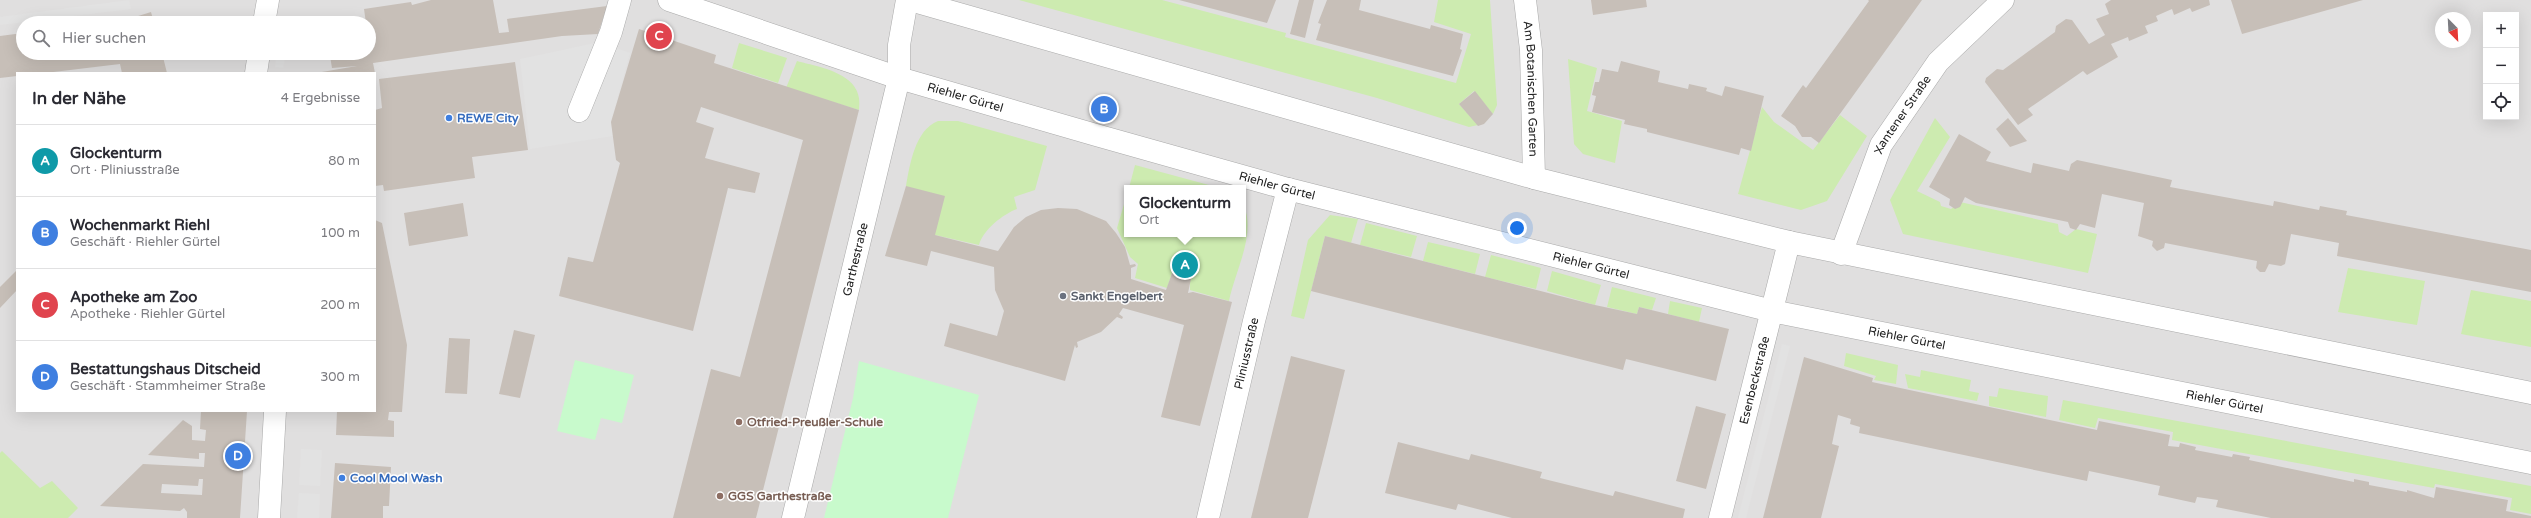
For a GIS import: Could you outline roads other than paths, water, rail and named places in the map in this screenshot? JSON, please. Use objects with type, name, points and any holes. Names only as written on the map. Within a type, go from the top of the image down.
[{"type":"street","points":[[265,16],[268,0]]},
{"type":"street","points":[[579,111],[611,32],[620,0]]},
{"type":"street","name":"Riehler Gürtel","points":[[669,0],[899,78],[1288,189],[1772,311],[2531,463]]},
{"type":"street","points":[[908,0],[1534,178],[1789,242],[1841,254],[2531,392]]},
{"type":"street","name":"Garthestraße","points":[[793,518],[899,78],[899,45],[908,0]]},
{"type":"street","name":"Am Botanischen Garten","points":[[1525,0],[1531,50],[1534,178]]},
{"type":"street","name":"Xantener Straße","points":[[1841,254],[1881,145],[1938,62],[2003,0]]},
{"type":"street","points":[[256,72],[258,60]]},
{"type":"street","name":"Pliniusstraße","points":[[1208,518],[1254,321],[1288,189]]},
{"type":"street","name":"Esenbeckstraße","points":[[1720,518],[1789,242]]},
{"type":"street","points":[[269,518],[275,412]]},
{"type":"place","name":"Apotheke am Zoo","points":[[659,36]]},
{"type":"place","name":"Wochenmarkt Riehl","points":[[1104,109]]},
{"type":"place","name":"REWE City","points":[[449,118]]},
{"type":"place","name":"Glockenturm","points":[[1185,265]]},
{"type":"place","name":"Sankt Engelbert","points":[[1063,296]]},
{"type":"place","name":"Otfried-Preußler-Schule","points":[[739,422]]},
{"type":"place","name":"Bestattungshaus Ditscheid","points":[[238,456]]},
{"type":"place","name":"Cool Mool Wash","points":[[342,478]]},
{"type":"place","name":"GGS Garthestraße","points":[[720,496]]}]
